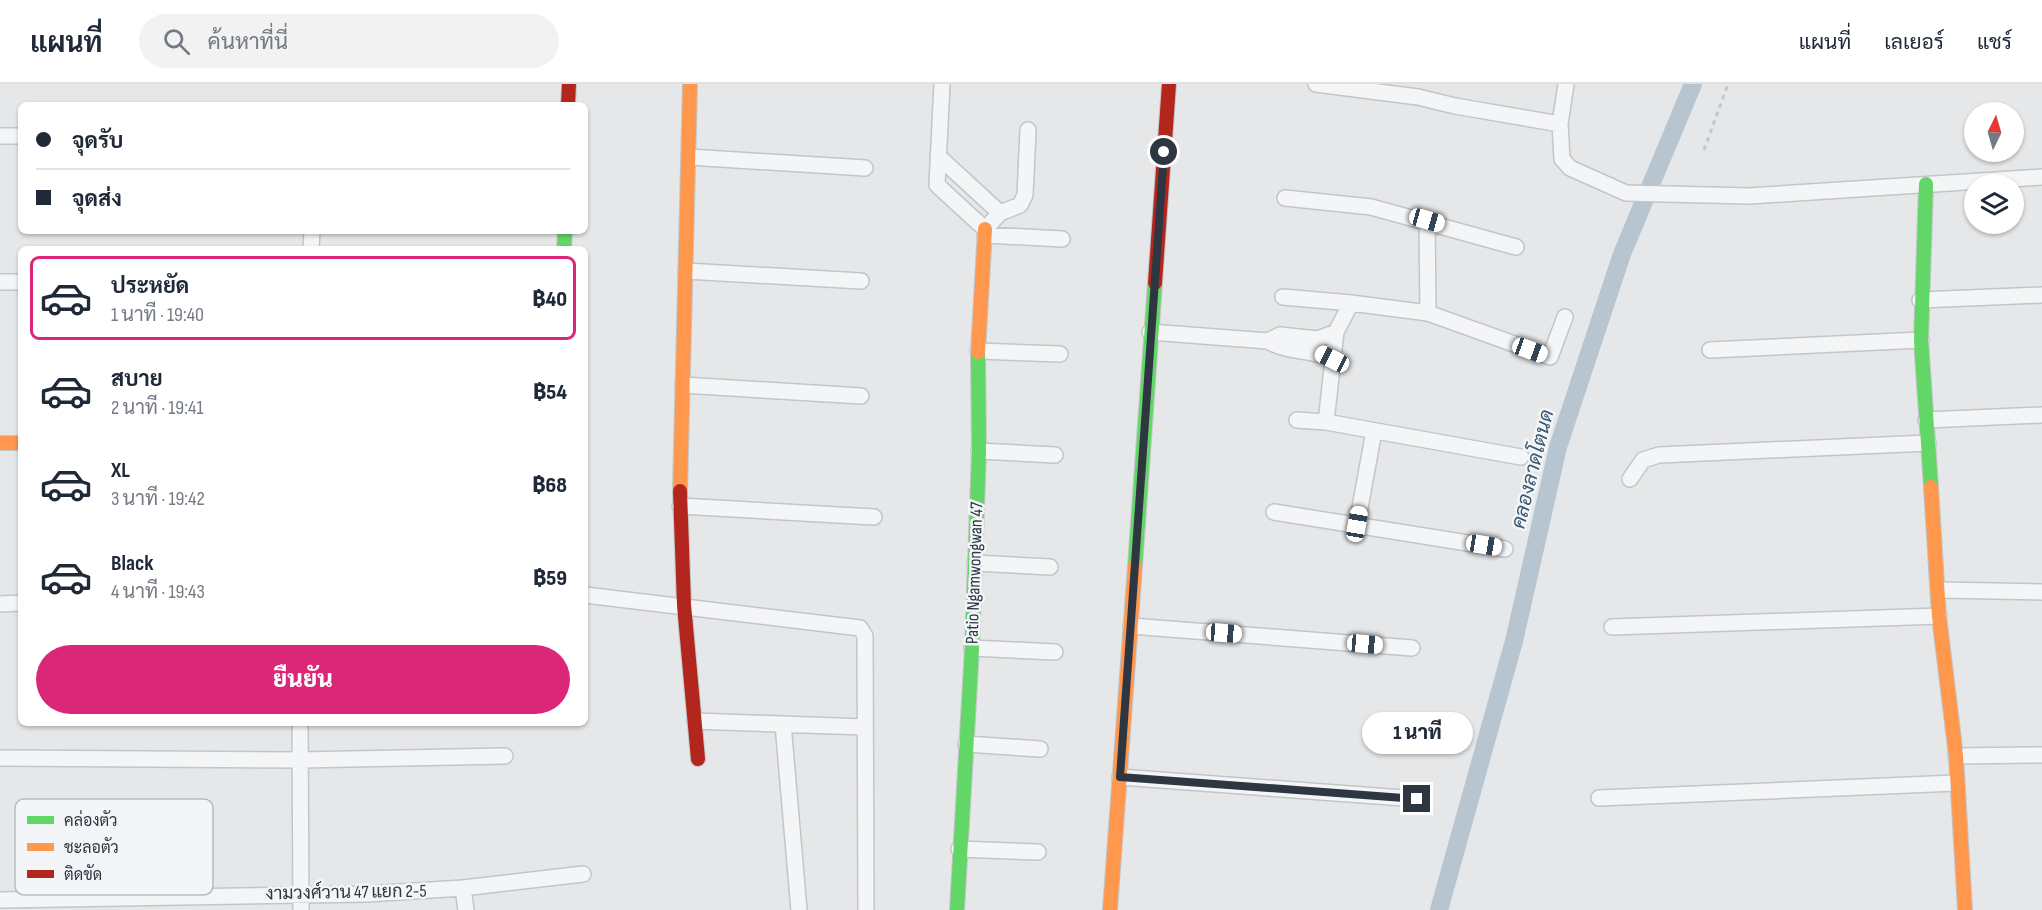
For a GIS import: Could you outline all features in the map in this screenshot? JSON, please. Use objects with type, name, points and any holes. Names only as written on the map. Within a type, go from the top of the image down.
[{"type":"street","points":[[568,102],[569,84]]},
{"type":"street","points":[[690,84],[680,506],[684,605],[698,759]]},
{"type":"street","points":[[942,84],[937,185],[985,232],[1062,239]]},
{"type":"street","points":[[1110,910],[1169,84]]},
{"type":"street","points":[[1316,84],[1418,90],[1455,106],[1560,124]]},
{"type":"street","points":[[1566,84],[1560,124],[1562,159],[1570,168],[1626,193],[1718,197],[2042,177]]},
{"type":"street","points":[[985,232],[1000,213],[1020,205],[1025,195],[1028,130]]},
{"type":"street","points":[[0,136],[18,136]]},
{"type":"street","points":[[938,156],[1000,213]]},
{"type":"street","points":[[689,157],[865,168]]},
{"type":"street","points":[[1926,184],[1920,300],[1921,340],[1940,616],[1956,756],[1965,910]]},
{"type":"street","points":[[1285,198],[1371,207],[1427,220],[1516,247]]},
{"type":"street","points":[[1427,220],[1428,313]]},
{"type":"street","name":"Patio Ngamwongwan 47","points":[[957,910],[972,648],[979,451],[978,351],[985,232]]},
{"type":"street","points":[[686,271],[861,281]]},
{"type":"street","points":[[0,282],[18,282]]},
{"type":"street","points":[[1920,300],[2042,296]]},
{"type":"street","points":[[1283,297],[1428,313],[1550,357],[1564,317]]},
{"type":"street","points":[[1326,422],[1336,332],[1351,303]]},
{"type":"street","points":[[1150,332],[1268,341],[1280,348],[1319,352],[1332,359]]},
{"type":"street","points":[[1268,341],[1280,335],[1318,339],[1336,332]]},
{"type":"street","points":[[1710,350],[1921,340]]},
{"type":"street","points":[[978,351],[1060,354]]},
{"type":"street","points":[[683,385],[861,396]]},
{"type":"street","points":[[1926,420],[2042,415]]},
{"type":"street","points":[[1297,420],[1326,422],[1521,457]]},
{"type":"street","points":[[1357,524],[1374,431]]},
{"type":"street","points":[[0,443],[18,442]]},
{"type":"street","points":[[1630,478],[1643,460],[1659,454],[1928,443]]},
{"type":"street","points":[[979,451],[1055,455]]},
{"type":"street","points":[[680,506],[874,517]]},
{"type":"street","points":[[1274,512],[1505,549]]},
{"type":"street","points":[[975,563],[1050,567]]},
{"type":"street","points":[[1940,590],[2042,592]]},
{"type":"street","points":[[588,596],[684,605],[860,628],[865,636],[866,910]]},
{"type":"street","points":[[0,604],[18,603]]},
{"type":"street","points":[[1612,627],[1940,616]]},
{"type":"street","points":[[1131,626],[1412,648]]},
{"type":"street","points":[[972,648],[1055,652]]},
{"type":"street","points":[[695,721],[864,727]]},
{"type":"street","points":[[783,724],[799,910]]},
{"type":"street","points":[[300,726],[299,893],[301,910]]},
{"type":"street","points":[[966,744],[1040,749]]},
{"type":"street","points":[[1956,756],[2042,755]]},
{"type":"street","points":[[0,758],[300,760],[505,756]]},
{"type":"street","points":[[1120,777],[1417,799]]},
{"type":"street","points":[[1599,798],[1956,783]]},
{"type":"street","points":[[959,849],[1038,852]]},
{"type":"street","name":"งามวงศ์วาน 47 แยก 2-5","points":[[213,895],[367,894],[463,888],[583,874]]},
{"type":"street","points":[[463,888],[466,910]]},
{"type":"street","points":[[247,894],[248,910]]},
{"type":"street","name":"งามวงศ์วาน 47 แยก 2-5","points":[[0,900],[206,895]]},
{"type":"path","points":[[1704,150],[1728,84]]},
{"type":"waterway","name":"คลองลาดโตนด","points":[[1439,910],[1514,641],[1558,447],[1622,254],[1693,84]]},
{"type":"traffic: fast","points":[[1926,184],[1921,340],[1931,487]]},
{"type":"traffic: fast","points":[[564,246],[565,234]]},
{"type":"traffic: fast","points":[[1135,566],[1155,283]]},
{"type":"traffic: fast","points":[[957,910],[972,648],[979,451],[978,352]]},
{"type":"traffic: slow","points":[[680,491],[690,84]]},
{"type":"traffic: slow","points":[[978,352],[985,229]]},
{"type":"traffic: slow","points":[[0,443],[18,443]]},
{"type":"traffic: slow","points":[[1931,487],[1939,616],[1956,756],[1965,910]]},
{"type":"traffic: slow","points":[[1110,910],[1135,566]]},
{"type":"traffic: jam","points":[[568,102],[569,84]]},
{"type":"traffic: jam","points":[[1155,283],[1169,84]]},
{"type":"traffic: jam","points":[[680,491],[684,605],[698,759]]},
{"type":"route","points":[[1164,152],[1120,777],[1417,799]]}]
